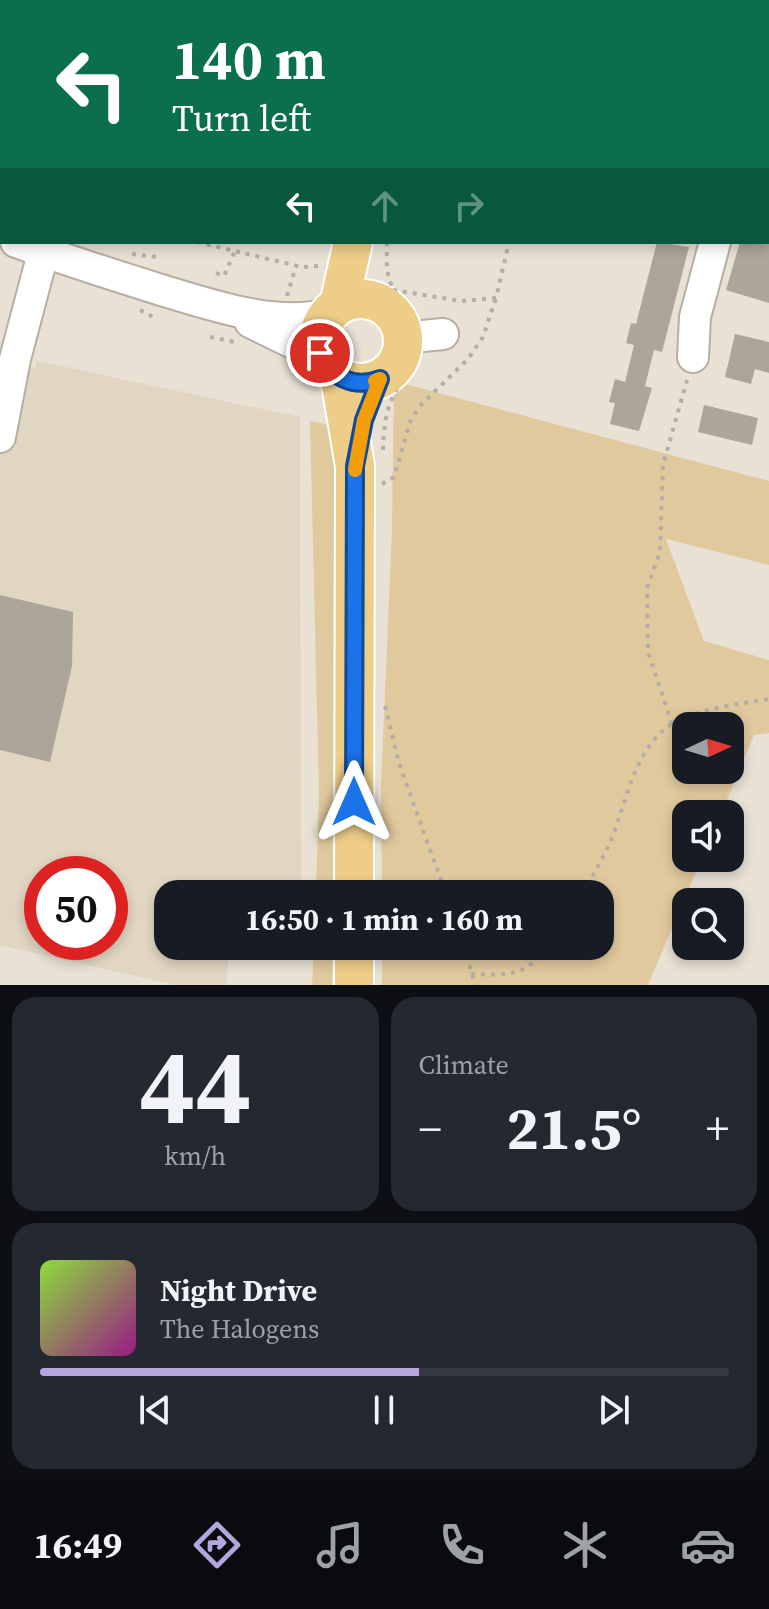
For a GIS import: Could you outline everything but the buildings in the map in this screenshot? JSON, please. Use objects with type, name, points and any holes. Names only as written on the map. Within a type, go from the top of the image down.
[{"type":"main road","points":[[355,880],[376,468],[364,420],[380,379],[424,336],[401,329],[373,265],[334,309],[319,332],[320,353],[332,370],[376,468]]},
{"type":"main road","points":[[332,370],[360,384],[380,379]]},
{"type":"main road","points":[[354,960],[354,985]]},
{"type":"street","points":[[693,357],[695,317],[714,244]]},
{"type":"street","points":[[0,437],[4,388],[35,245],[215,306],[303,348],[332,370]]},
{"type":"street","points":[[215,306],[291,319],[334,309]]},
{"type":"path","points":[[205,244],[302,267],[373,265],[461,301],[496,298]]},
{"type":"path","points":[[373,265],[419,320],[424,336],[423,356],[390,400],[384,424],[376,468],[394,477],[411,419],[468,359],[483,337],[509,244]]},
{"type":"path","points":[[216,273],[224,276],[235,251]]},
{"type":"path","points":[[135,307],[157,319]]},
{"type":"path","points":[[590,880],[609,844],[628,785],[652,744],[672,724],[648,652],[647,588],[660,552],[663,465],[693,357]]},
{"type":"path","points":[[706,712],[769,699]]},
{"type":"path","points":[[385,703],[399,763],[441,880]]},
{"type":"path","points":[[468,960],[475,985]]},
{"type":"path","points":[[471,974],[506,975],[538,960]]},
{"type":"shaded area","points":[[37,361],[300,417],[301,880],[154,880],[154,960],[229,960],[226,985],[175,985],[66,960],[128,960],[128,856],[24,856],[24,950],[0,945],[0,362],[35,369]]},
{"type":"shaded area","points":[[394,381],[769,481],[769,565],[666,539],[704,641],[769,660],[769,733],[754,735],[744,759],[744,712],[672,712],[672,784],[734,784],[727,800],[672,800],[672,872],[696,872],[689,888],[672,888],[672,929],[648,985],[382,985],[382,960],[614,960],[614,880],[382,880],[381,786],[392,529]]},
{"type":"shaded area","points":[[310,421],[339,427],[333,880],[316,880],[319,792]]},
{"type":"shaded area","points":[[313,960],[333,960],[332,985],[312,985]]},
{"type":"slow traffic","points":[[355,470],[364,420],[380,379],[375,381]]},
{"type":"route","points":[[320,353],[331,371],[340,378],[360,384],[380,379],[364,420],[355,466],[354,802]]}]
